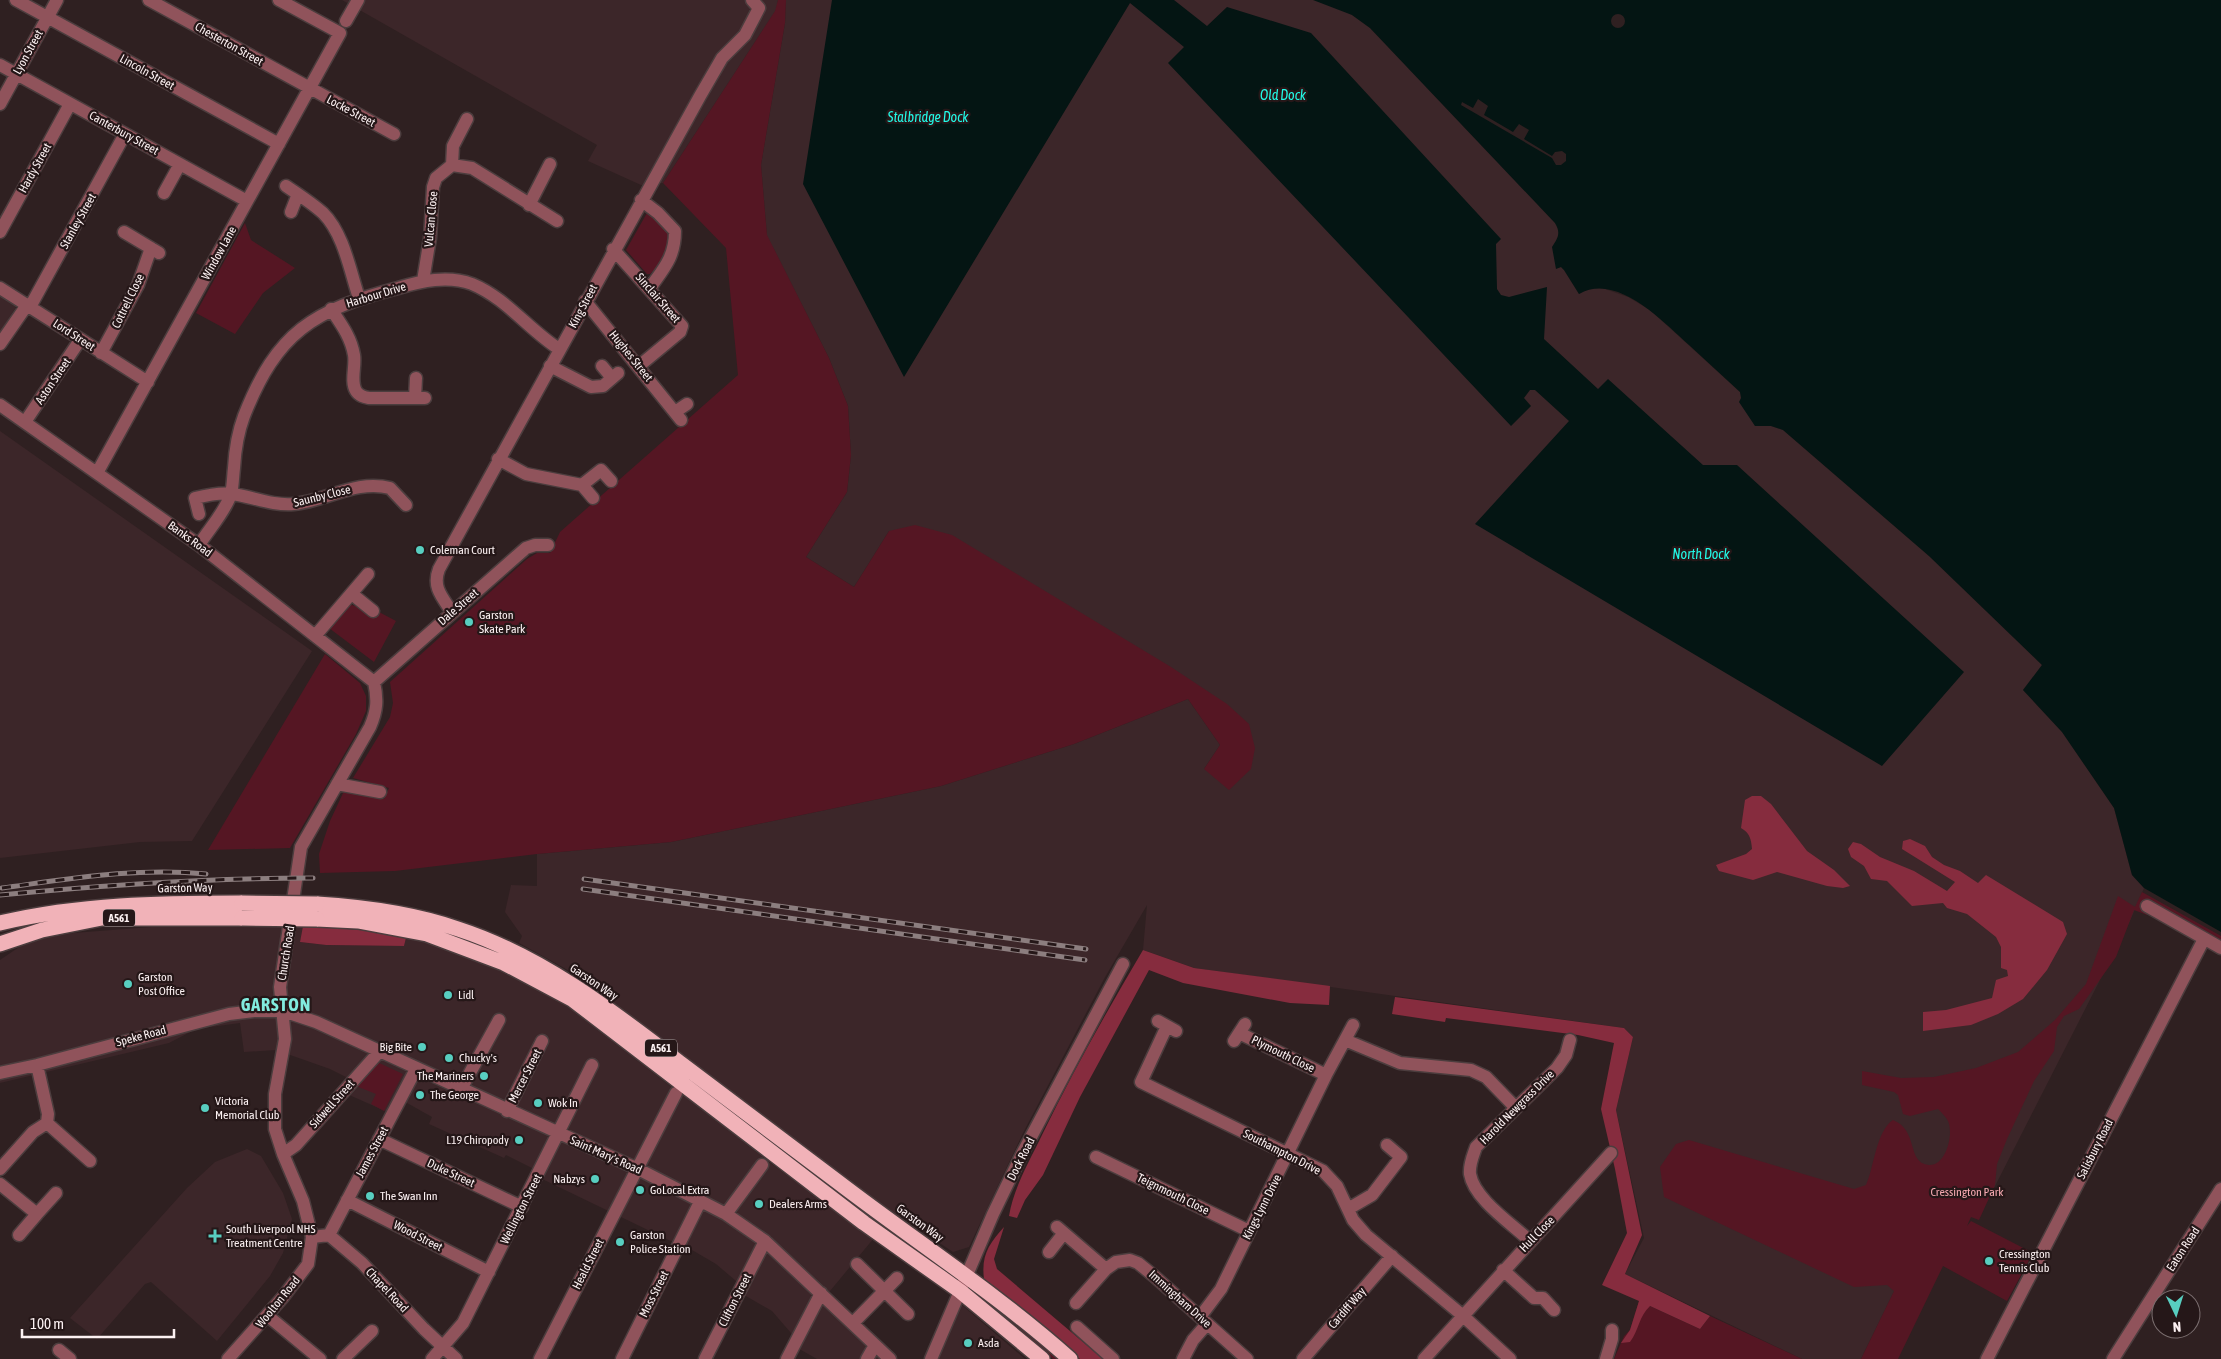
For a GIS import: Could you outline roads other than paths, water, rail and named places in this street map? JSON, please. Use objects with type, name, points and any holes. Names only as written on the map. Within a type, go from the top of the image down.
[{"type":"highway","name":"Garston Way","points":[[0,923],[36,914],[95,907],[146,904],[317,904],[361,906],[421,918],[487,940],[532,960],[574,986],[643,1034],[853,1194],[967,1276],[1046,1337],[1070,1359]]},
{"type":"highway","name":"A561","points":[[0,944],[42,930],[102,918],[317,919],[358,921],[426,934],[504,963],[572,999],[864,1223],[960,1291],[1042,1359]]},
{"type":"street","name":"Lincoln Street","points":[[16,0],[279,144]]},
{"type":"street","name":"Lyon Street","points":[[0,104],[57,0]]},
{"type":"street","name":"Chesterton Street","points":[[149,0],[309,88]]},
{"type":"street","name":"Window Lane","points":[[97,472],[340,34],[279,0]]},
{"type":"street","points":[[346,21],[358,0]]},
{"type":"street","name":"King Street","points":[[452,612],[437,591],[435,578],[613,249],[722,58],[745,35],[756,4]]},
{"type":"street","name":"Canterbury Street","points":[[0,65],[247,201]]},
{"type":"street","name":"Locke Street","points":[[309,88],[394,134]]},
{"type":"street","name":"Hardy Street","points":[[0,232],[70,104]]},
{"type":"street","points":[[467,119],[453,146],[452,165],[472,168],[557,221]]},
{"type":"street","name":"Stanley Street","points":[[0,344],[28,306],[125,134]]},
{"type":"street","points":[[164,192],[180,164]]},
{"type":"street","points":[[529,205],[550,164]]},
{"type":"street","name":"Vulcan Close","points":[[423,281],[430,238],[433,187],[436,178],[452,165]]},
{"type":"street","points":[[286,186],[324,214],[333,225],[344,250],[359,298]]},
{"type":"street","points":[[291,212],[298,194]]},
{"type":"street","points":[[641,200],[658,213],[675,232],[675,245],[671,258],[650,288]]},
{"type":"street","name":"Cottrell Close","points":[[101,353],[155,251],[124,232]]},
{"type":"street","name":"Sinclair Street","points":[[613,249],[650,288],[682,326],[680,332],[639,366]]},
{"type":"street","name":"Harbour Drive","points":[[199,545],[231,493],[237,441],[243,418],[256,387],[278,352],[295,333],[331,309],[359,298],[423,281],[451,280],[478,287],[492,294],[546,341],[559,349]]},
{"type":"street","name":"Lord Street","points":[[0,288],[148,382]]},
{"type":"street","name":"Hughes Street","points":[[585,301],[678,416],[687,404]]},
{"type":"street","points":[[331,309],[348,333],[354,356],[353,384],[356,392],[363,397],[369,398],[420,398],[416,378]]},
{"type":"street","name":"Aston Street","points":[[26,422],[80,340]]},
{"type":"street","points":[[550,366],[591,387],[603,386],[615,375],[602,366]]},
{"type":"street","name":"Banks Road","points":[[0,405],[199,545],[374,682]]},
{"type":"street","points":[[498,459],[526,474],[582,485],[593,498]]},
{"type":"street","points":[[582,485],[601,470],[611,481]]},
{"type":"street","name":"Saunby Close","points":[[231,493],[274,504],[295,504],[367,485],[379,485],[390,488],[406,505]]},
{"type":"street","points":[[199,514],[191,497],[231,493]]},
{"type":"street","name":"Dale Street","points":[[374,682],[526,548],[535,545],[548,545]]},
{"type":"street","points":[[315,636],[368,574]]},
{"type":"street","points":[[352,594],[373,611]]},
{"type":"street","name":"Church Road","points":[[312,1237],[303,1200],[283,1154],[275,1129],[275,1094],[285,1039],[280,987],[301,847],[370,727],[376,713],[378,698],[374,682]]},
{"type":"street","points":[[337,784],[380,792]]},
{"type":"street","points":[[2146,906],[2221,948]]},
{"type":"street","name":"Salisbury Road","points":[[1987,1359],[2204,939]]},
{"type":"street","name":"Dock Road","points":[[931,1359],[1022,1154],[1123,964]]},
{"type":"street","name":"Saint Mary's Road","points":[[283,1010],[316,1022],[638,1169],[726,1214],[765,1241],[890,1359]]},
{"type":"street","name":"Speke Road","points":[[0,1073],[37,1065],[205,1019],[254,1011],[283,1010]]},
{"type":"street","points":[[461,1089],[499,1020]]},
{"type":"street","name":"Kings Lynn Drive","points":[[1183,1359],[1221,1289],[1326,1075],[1354,1025]]},
{"type":"street","name":"Southampton Drive","points":[[1167,1026],[1141,1082],[1323,1171],[1337,1186],[1352,1220],[1366,1235],[1462,1315],[1510,1359]]},
{"type":"street","name":"Plymouth Close","points":[[1239,1033],[1326,1075]]},
{"type":"street","points":[[1345,1040],[1400,1063],[1472,1070],[1486,1077],[1516,1108]]},
{"type":"street","name":"Harold Newgrass Drive","points":[[1530,1241],[1481,1197],[1473,1184],[1470,1173],[1471,1162],[1476,1147],[1556,1068],[1566,1055],[1570,1040]]},
{"type":"street","name":"Mercer Street","points":[[508,1111],[542,1041]]},
{"type":"street","name":"Sidwell Street","points":[[283,1154],[296,1145],[379,1052]]},
{"type":"street","points":[[0,1170],[34,1132],[47,1123],[48,1114],[37,1065]]},
{"type":"street","name":"Wellington Street","points":[[432,1359],[463,1323],[592,1065]]},
{"type":"street","name":"James Street","points":[[329,1235],[416,1069]]},
{"type":"street","name":"Heald Street","points":[[540,1359],[676,1093]]},
{"type":"street","points":[[47,1123],[90,1161]]},
{"type":"street","name":"Duke Street","points":[[379,1139],[522,1207]]},
{"type":"street","points":[[1348,1209],[1372,1195],[1401,1157],[1387,1145]]},
{"type":"street","name":"Hull Close","points":[[1424,1359],[1612,1152]]},
{"type":"street","name":"Teignmouth Close","points":[[1096,1157],[1249,1231]]},
{"type":"street","points":[[726,1214],[762,1165]]},
{"type":"street","points":[[0,1184],[37,1214]]},
{"type":"street","name":"Eaton Road","points":[[2112,1359],[2221,1189]]},
{"type":"street","points":[[19,1235],[56,1193]]},
{"type":"street","name":"Wood Street","points":[[347,1200],[489,1272]]},
{"type":"street","name":"Moss Street","points":[[622,1359],[700,1202]]},
{"type":"street","points":[[1049,1252],[1061,1230],[1106,1269]]},
{"type":"street","points":[[312,1237],[329,1235]]},
{"type":"street","name":"Chapel Road","points":[[329,1235],[362,1263],[443,1348],[456,1359]]},
{"type":"street","name":"Woolton Road","points":[[228,1359],[268,1316],[308,1264],[312,1237]]},
{"type":"street","name":"Clifton Street","points":[[705,1359],[765,1241]]},
{"type":"street","name":"Cardiff Way","points":[[1303,1359],[1392,1256]]},
{"type":"street","name":"Immingham Drive","points":[[1076,1303],[1106,1269],[1116,1262],[1130,1260],[1138,1262],[1247,1359]]},
{"type":"street","points":[[857,1264],[908,1314]]},
{"type":"street","points":[[1503,1270],[1534,1298],[1543,1298],[1554,1310]]},
{"type":"street","points":[[853,1323],[897,1278]]},
{"type":"street","points":[[787,1359],[822,1293]]},
{"type":"street","points":[[268,1316],[320,1359]]},
{"type":"street","points":[[1077,1328],[1113,1359]]},
{"type":"street","points":[[1606,1359],[1612,1339],[1612,1330]]},
{"type":"street","points":[[343,1359],[372,1331]]},
{"type":"street","points":[[868,1359],[875,1345]]},
{"type":"street","points":[[59,1350],[70,1359]]},
{"type":"water","points":[[832,0],[1174,0],[1207,26],[1227,7],[1311,33],[1501,239],[1496,244],[1497,289],[1501,295],[1509,297],[1547,287],[1544,339],[1598,389],[1608,379],[1703,465],[1737,465],[1964,672],[1882,766],[1475,524],[1569,421],[1535,390],[1530,390],[1524,398],[1531,406],[1511,426],[1168,63],[1184,47],[1130,3],[904,377],[803,184]]},
{"type":"water","points":[[1313,0],[2221,0],[2221,932],[2144,888],[2132,875],[2114,808],[2062,732],[2023,690],[2042,665],[1929,556],[1783,430],[1771,426],[1755,426],[1739,402],[1741,398],[1740,392],[1653,313],[1624,294],[1609,289],[1594,289],[1579,294],[1564,270],[1561,267],[1556,269],[1552,247],[1558,235],[1555,223],[1370,28],[1352,15]]},
{"type":"railway","points":[[2,888],[129,873],[180,872],[206,874]]},
{"type":"railway","points":[[0,895],[156,883],[234,879],[313,878]]},
{"type":"railway","points":[[584,879],[1086,949]]},
{"type":"railway","points":[[583,889],[1085,960]]},
{"type":"place","name":"Coleman Court","points":[[420,550]]},
{"type":"place","name":"Garston Skate Park","points":[[469,622]]},
{"type":"place","name":"Garston Post Office","points":[[128,984]]},
{"type":"place","name":"Lidl","points":[[448,995]]},
{"type":"place","name":"Big Bite","points":[[422,1047]]},
{"type":"place","name":"Chucky's","points":[[449,1058]]},
{"type":"place","name":"The Mariners","points":[[484,1076]]},
{"type":"place","name":"The George","points":[[420,1095]]},
{"type":"place","name":"Wok In","points":[[538,1103]]},
{"type":"place","name":"Victoria Memorial Club","points":[[205,1108]]},
{"type":"place","name":"L19 Chiropody","points":[[519,1140]]},
{"type":"place","name":"Nabzys","points":[[595,1179]]},
{"type":"place","name":"GoLocal Extra","points":[[640,1190]]},
{"type":"place","name":"The Swan Inn","points":[[370,1196]]},
{"type":"place","name":"Dealers Arms","points":[[759,1204]]},
{"type":"place","name":"South Liverpool NHS Treatment Centre","points":[[215,1236]]},
{"type":"place","name":"Garston Police Station","points":[[620,1242]]},
{"type":"place","name":"Cressington Tennis Club","points":[[1989,1261]]},
{"type":"place","name":"Asda","points":[[968,1343]]},
{"type":"district","name":"GARSTON","points":[[276,1005]]},
{"type":"water label","name":"Old Dock","points":[[1283,95]]},
{"type":"water label","name":"Stalbridge Dock","points":[[928,117]]},
{"type":"water label","name":"North Dock","points":[[1701,554]]},
{"type":"park label","name":"Cressington Park","points":[[1967,1192]]}]
